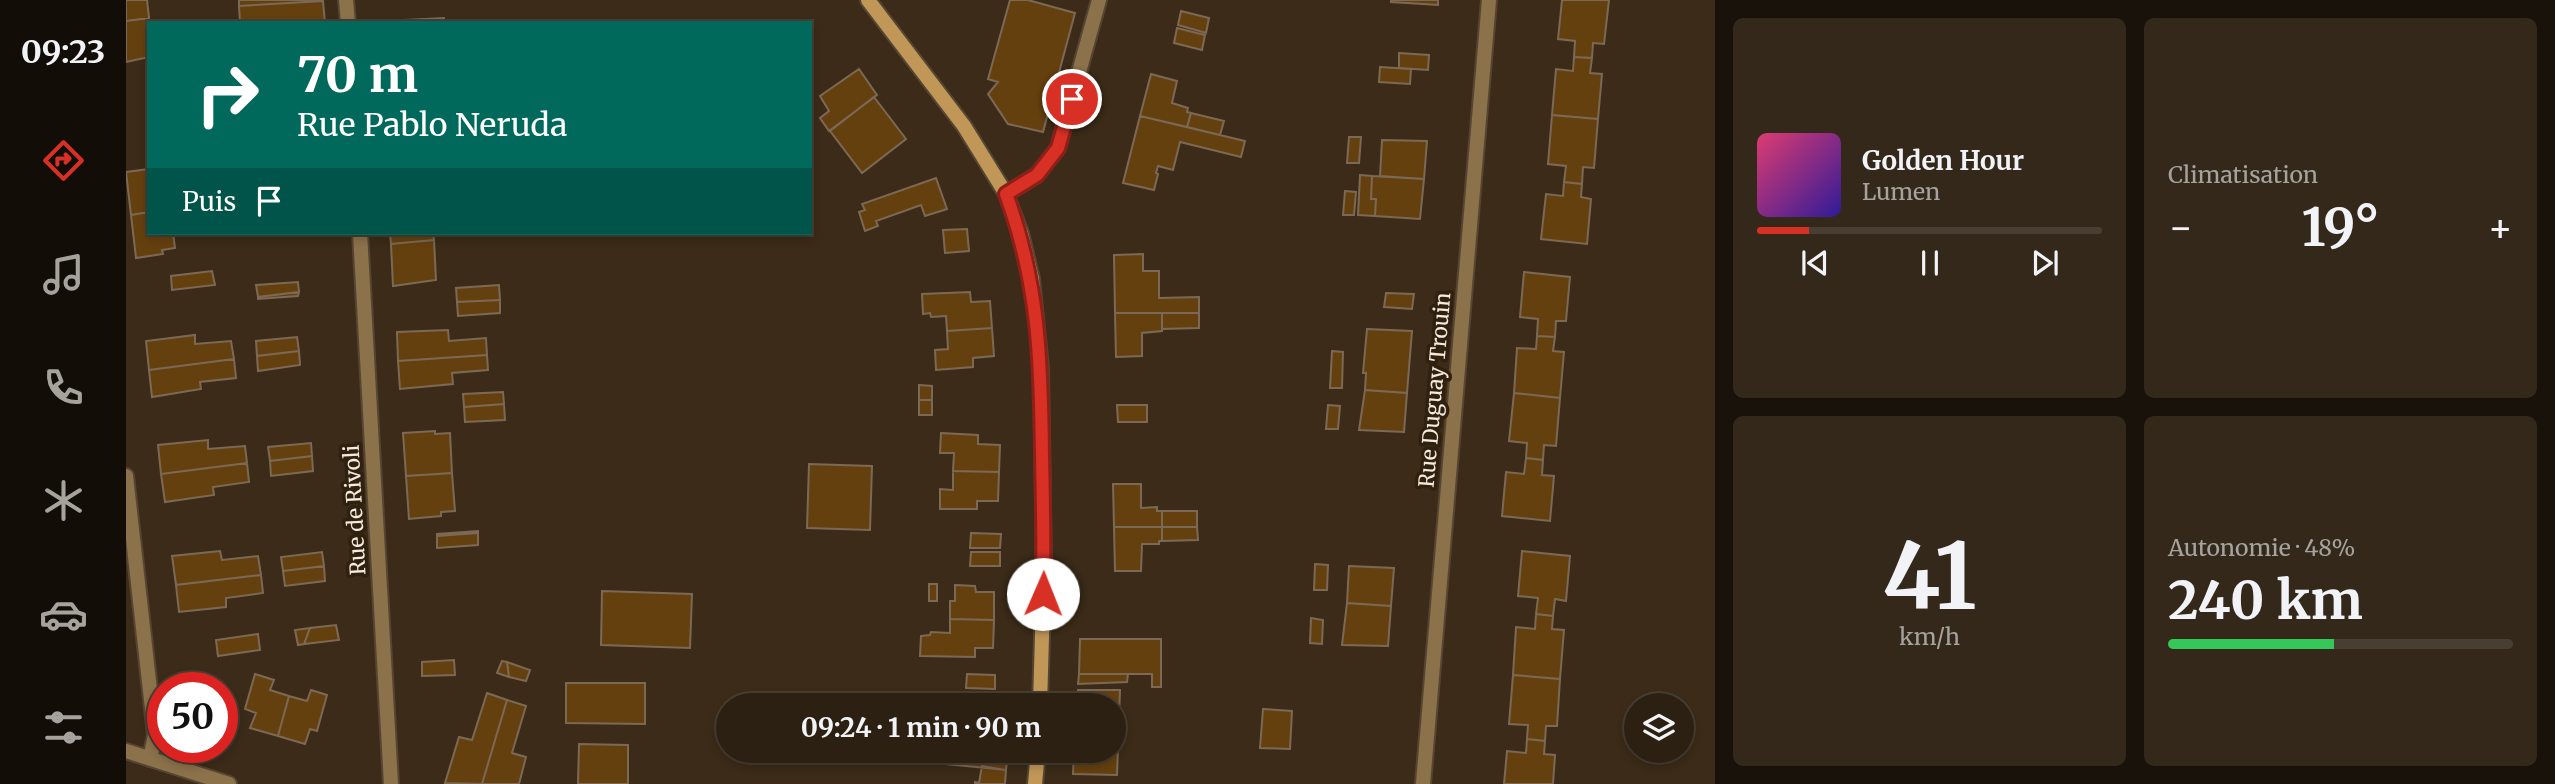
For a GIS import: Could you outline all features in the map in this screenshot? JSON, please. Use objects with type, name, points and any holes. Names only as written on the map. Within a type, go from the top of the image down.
[{"type":"main road","points":[[869,0],[964,126],[1006,194],[1021,233],[1031,279],[1041,368],[1044,566],[1040,693]]},
{"type":"main road","points":[[1035,784],[1037,763]]},
{"type":"street","points":[[346,0],[348,21]]},
{"type":"street","points":[[1006,194],[1037,175],[1058,148],[1099,0]]},
{"type":"street","name":"Rue Duguay Trouin","points":[[1423,784],[1489,0]]},
{"type":"street","name":"Rue de Rivoli","points":[[360,235],[391,784]]},
{"type":"street","points":[[126,476],[148,672]]},
{"type":"street","points":[[126,751],[147,758]]},
{"type":"street","points":[[163,763],[229,784]]},
{"type":"building","points":[[126,0],[147,0],[149,18],[126,21]]},
{"type":"building","points":[[239,0],[323,0],[323,1],[239,6]]},
{"type":"building","points":[[1010,0],[1028,0],[1075,13],[1043,132],[1008,124],[988,94],[998,82],[988,79]]},
{"type":"building","points":[[1438,0],[1438,5],[1391,2]]},
{"type":"building","points":[[1562,0],[1609,0],[1604,44],[1593,43],[1592,58],[1574,57],[1575,41],[1558,39]]},
{"type":"building","points":[[323,1],[325,21],[240,21],[239,6]]},
{"type":"building","points":[[1181,11],[1209,18],[1206,33],[1178,25]]},
{"type":"building","points":[[149,18],[147,57],[126,62],[126,21]]},
{"type":"building","points":[[444,18],[444,21],[404,20]]},
{"type":"building","points":[[1177,28],[1205,35],[1202,50],[1174,43]]},
{"type":"building","points":[[1399,53],[1429,55],[1428,70],[1399,68]]},
{"type":"building","points":[[1574,57],[1592,58],[1590,73],[1602,74],[1598,119],[1552,115],[1556,69],[1573,71]]},
{"type":"building","points":[[1380,67],[1411,69],[1410,84],[1379,82]]},
{"type":"building","points":[[859,69],[877,95],[829,131],[820,118],[829,111],[820,96]]},
{"type":"building","points":[[1151,74],[1177,81],[1172,103],[1188,108],[1187,112],[1191,113],[1187,127],[1140,116]]},
{"type":"building","points":[[874,97],[906,139],[862,173],[830,131]]},
{"type":"building","points":[[1191,113],[1224,121],[1220,135],[1187,127]]},
{"type":"building","points":[[1552,115],[1598,119],[1594,168],[1583,167],[1582,184],[1564,182],[1566,166],[1548,164]]},
{"type":"building","points":[[1140,116],[1245,141],[1241,157],[1180,142],[1173,170],[1158,166],[1154,190],[1123,183]]},
{"type":"building","points":[[1349,137],[1361,137],[1359,163],[1347,163]]},
{"type":"building","points":[[1382,140],[1427,141],[1424,179],[1380,176]]},
{"type":"building","points":[[147,169],[147,212],[131,215],[126,172]]},
{"type":"building","points":[[1360,175],[1372,176],[1371,199],[1376,199],[1375,216],[1358,215]]},
{"type":"building","points":[[1372,176],[1424,179],[1420,219],[1375,216],[1376,199],[1371,199]]},
{"type":"building","points":[[936,178],[947,209],[925,216],[921,205],[876,221],[878,226],[865,231],[859,212],[865,210],[862,204]]},
{"type":"building","points":[[1564,182],[1582,184],[1581,197],[1591,199],[1587,244],[1541,239],[1546,194],[1563,196]]},
{"type":"building","points":[[1345,191],[1356,192],[1354,215],[1343,215]]},
{"type":"building","points":[[147,212],[147,235],[173,235],[175,248],[162,250],[163,254],[136,258],[131,215]]},
{"type":"building","points":[[967,229],[969,251],[945,253],[943,230]]},
{"type":"building","points":[[390,235],[433,235],[434,240],[391,244]]},
{"type":"building","points":[[434,240],[436,280],[393,286],[391,244]]},
{"type":"building","points":[[1143,254],[1143,271],[1159,271],[1159,298],[1199,297],[1199,313],[1115,313],[1114,255]]},
{"type":"building","points":[[212,271],[215,285],[172,290],[171,276]]},
{"type":"building","points":[[1524,272],[1570,277],[1566,321],[1556,321],[1555,337],[1537,336],[1538,319],[1520,317]]},
{"type":"building","points":[[298,282],[299,292],[258,297],[256,285]]},
{"type":"building","points":[[499,285],[500,300],[457,302],[456,288]]},
{"type":"building","points":[[299,292],[298,296],[258,299],[258,297]]},
{"type":"building","points":[[970,292],[971,302],[990,301],[992,328],[947,331],[946,316],[931,317],[930,313],[923,314],[922,294]]},
{"type":"building","points":[[1386,293],[1414,294],[1412,309],[1384,307]]},
{"type":"building","points":[[500,300],[500,313],[458,316],[457,302]]},
{"type":"building","points":[[1115,313],[1162,313],[1162,331],[1142,333],[1142,356],[1116,357]]},
{"type":"building","points":[[1162,313],[1199,313],[1199,328],[1162,329]]},
{"type":"building","points":[[992,328],[994,356],[973,358],[973,367],[936,370],[935,350],[948,349],[947,331]]},
{"type":"building","points":[[1367,329],[1412,331],[1407,393],[1365,390],[1366,373],[1363,373]]},
{"type":"building","points":[[448,330],[449,341],[486,338],[487,355],[398,361],[397,332]]},
{"type":"building","points":[[195,335],[195,344],[231,341],[234,359],[149,370],[146,341]]},
{"type":"building","points":[[1537,336],[1555,337],[1553,351],[1564,352],[1560,398],[1514,393],[1517,348],[1536,349]]},
{"type":"building","points":[[297,337],[299,351],[257,356],[256,341]]},
{"type":"building","points":[[299,351],[300,365],[258,371],[257,356]]},
{"type":"building","points":[[1332,351],[1343,352],[1342,388],[1330,388]]},
{"type":"building","points":[[487,355],[488,370],[452,373],[453,384],[400,389],[398,361]]},
{"type":"building","points":[[234,359],[236,378],[200,382],[201,389],[152,397],[149,370]]},
{"type":"building","points":[[919,385],[932,386],[932,400],[919,400]]},
{"type":"building","points":[[1365,390],[1407,393],[1404,432],[1359,430]]},
{"type":"building","points":[[503,392],[504,404],[464,407],[463,394]]},
{"type":"building","points":[[1514,393],[1560,398],[1556,446],[1544,445],[1543,460],[1526,458],[1527,443],[1509,441]]},
{"type":"building","points":[[919,400],[932,400],[932,415],[919,415]]},
{"type":"building","points":[[504,404],[505,420],[465,422],[464,407]]},
{"type":"building","points":[[1117,405],[1147,405],[1147,422],[1118,422]]},
{"type":"building","points":[[1328,405],[1340,406],[1338,429],[1326,429]]},
{"type":"building","points":[[435,431],[435,434],[450,433],[452,473],[406,476],[403,433]]},
{"type":"building","points":[[941,433],[978,435],[978,444],[1000,445],[999,472],[953,471],[954,453],[940,453]]},
{"type":"building","points":[[208,440],[208,449],[245,446],[247,463],[161,474],[158,445]]},
{"type":"building","points":[[311,443],[312,456],[270,461],[268,447]]},
{"type":"building","points":[[312,456],[313,471],[271,476],[270,461]]},
{"type":"building","points":[[1526,458],[1543,460],[1542,475],[1554,476],[1550,521],[1502,516],[1506,472],[1524,474]]},
{"type":"building","points":[[247,463],[249,482],[213,487],[214,495],[165,502],[161,474]]},
{"type":"building","points":[[809,464],[872,466],[870,530],[807,528]]},
{"type":"building","points":[[953,471],[999,472],[998,501],[977,501],[977,509],[940,509],[940,489],[953,490]]},
{"type":"building","points":[[452,473],[455,511],[441,512],[441,516],[409,519],[406,476]]},
{"type":"building","points":[[1113,484],[1141,484],[1141,508],[1157,507],[1157,511],[1162,511],[1162,527],[1114,527]]},
{"type":"building","points":[[1162,511],[1197,511],[1197,527],[1162,527]]},
{"type":"building","points":[[1114,527],[1162,527],[1162,541],[1159,541],[1159,544],[1142,544],[1141,571],[1115,571]]},
{"type":"building","points":[[1162,527],[1197,527],[1198,540],[1162,541]]},
{"type":"building","points":[[478,533],[437,536],[437,534]]},
{"type":"building","points":[[478,533],[478,545],[437,548],[437,536]]},
{"type":"building","points":[[971,533],[1001,534],[1000,548],[970,548]]},
{"type":"building","points":[[220,551],[222,560],[258,556],[261,575],[176,585],[172,556]]},
{"type":"building","points":[[1522,551],[1570,556],[1566,601],[1555,599],[1553,616],[1536,614],[1538,598],[1518,596]]},
{"type":"building","points":[[322,552],[324,566],[283,571],[281,557]]},
{"type":"building","points":[[971,552],[1000,552],[1000,566],[970,566]]},
{"type":"building","points":[[1315,564],[1328,565],[1327,590],[1314,590]]},
{"type":"building","points":[[324,566],[325,581],[285,586],[283,571]]},
{"type":"building","points":[[1349,566],[1394,568],[1391,606],[1347,603]]},
{"type":"building","points":[[261,575],[263,593],[226,598],[226,607],[179,612],[176,585]]},
{"type":"building","points":[[929,584],[937,584],[937,601],[929,601]]},
{"type":"building","points":[[955,585],[975,586],[976,592],[994,592],[994,620],[950,619],[950,601],[955,601]]},
{"type":"building","points":[[602,591],[692,594],[690,648],[601,645]]},
{"type":"building","points":[[1347,603],[1391,606],[1388,646],[1342,645]]},
{"type":"building","points":[[1536,614],[1553,616],[1552,629],[1564,630],[1560,679],[1513,675],[1516,627],[1535,629]]},
{"type":"building","points":[[1311,618],[1323,620],[1322,644],[1310,643]]},
{"type":"building","points":[[950,619],[994,620],[993,648],[975,648],[975,657],[920,656],[921,636],[930,635],[931,632],[950,633]]},
{"type":"building","points":[[336,625],[339,640],[304,644],[310,628]]},
{"type":"building","points":[[310,628],[304,644],[298,645],[295,630]]},
{"type":"building","points":[[258,634],[260,650],[218,656],[216,640]]},
{"type":"building","points":[[1080,639],[1161,639],[1161,687],[1152,687],[1152,674],[1079,674]]},
{"type":"building","points":[[454,660],[455,675],[422,676],[422,662]]},
{"type":"building","points":[[502,661],[507,662],[509,677],[497,673]]},
{"type":"building","points":[[507,662],[530,670],[526,681],[509,677]]},
{"type":"building","points":[[255,674],[274,680],[270,690],[289,696],[278,736],[250,728],[256,713],[245,709]]},
{"type":"building","points":[[967,674],[995,675],[995,689],[966,688]]},
{"type":"building","points":[[1079,674],[1128,674],[1127,682],[1078,684]]},
{"type":"building","points":[[1513,675],[1560,679],[1557,726],[1546,726],[1545,741],[1527,739],[1528,725],[1509,724]]},
{"type":"building","points":[[566,683],[645,683],[645,724],[566,723]]},
{"type":"building","points":[[311,690],[327,695],[317,731],[310,729],[305,744],[278,736],[289,696],[307,701]]},
{"type":"building","points":[[1078,690],[1120,690],[1120,693],[1078,693]]},
{"type":"building","points":[[487,693],[507,700],[482,784],[445,783],[459,737],[472,740]]},
{"type":"building","points":[[507,700],[526,706],[512,753],[526,757],[519,784],[482,784]]},
{"type":"building","points":[[1263,709],[1292,711],[1290,749],[1260,748]]},
{"type":"building","points":[[1527,739],[1545,741],[1544,754],[1555,755],[1553,784],[1504,784],[1507,751],[1526,753]]},
{"type":"building","points":[[579,744],[628,745],[628,784],[578,784]]},
{"type":"building","points":[[946,763],[1007,763],[1006,770]]},
{"type":"building","points":[[1073,763],[1117,763],[1117,775],[1073,774]]},
{"type":"building","points":[[982,766],[1006,770],[1005,784],[975,784],[979,783]]},
{"type":"route","points":[[1043,594],[1041,368],[1031,279],[1021,233],[1006,194],[1037,175],[1058,148],[1072,99]]}]
